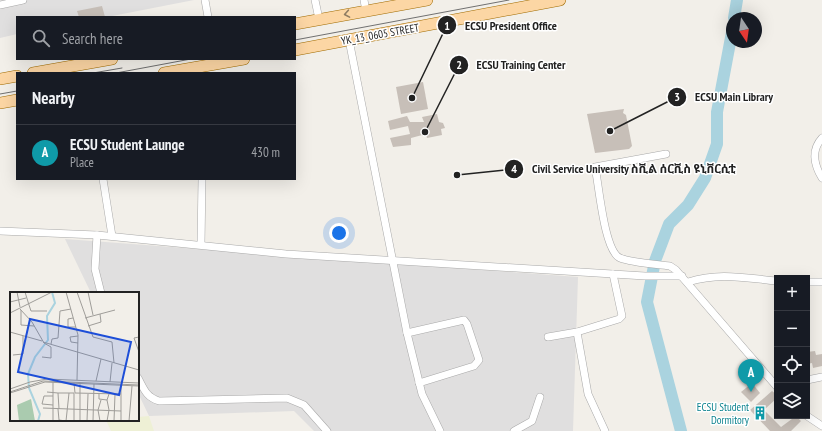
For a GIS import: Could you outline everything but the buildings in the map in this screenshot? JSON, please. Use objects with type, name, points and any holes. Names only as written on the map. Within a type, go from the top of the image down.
[{"type":"main road","points":[[296,24],[319,19],[365,5],[427,0]]},
{"type":"main road","name":"YK_13_0605 STREET","points":[[296,50],[560,0]]},
{"type":"main road","points":[[39,72],[106,60]]},
{"type":"main road","points":[[176,72],[201,70],[240,60]]},
{"type":"main road","points":[[0,79],[16,76]]},
{"type":"main road","points":[[0,103],[16,100]]},
{"type":"street","points":[[0,6],[23,0]]},
{"type":"street","points":[[204,0],[208,16]]},
{"type":"street","points":[[315,0],[319,19]]},
{"type":"street","points":[[349,40],[394,261],[407,333],[422,394],[440,431]]},
{"type":"street","points":[[822,138],[815,147],[814,154],[817,170],[822,178]]},
{"type":"street","points":[[666,154],[595,167],[603,219],[613,251],[621,258],[670,266],[688,282],[774,383]]},
{"type":"street","points":[[103,180],[112,236]]},
{"type":"street","points":[[201,244],[202,180]]},
{"type":"street","points":[[0,231],[112,236],[201,244],[286,254],[644,276],[682,276]]},
{"type":"street","points":[[97,235],[95,269],[101,292]]},
{"type":"street","points":[[548,337],[577,332],[619,319],[622,316],[613,274]]},
{"type":"street","points":[[688,282],[706,277],[718,276],[774,281]]},
{"type":"street","points":[[810,282],[822,282]]},
{"type":"street","points":[[407,333],[464,320],[467,324],[479,360],[474,366],[419,383]]},
{"type":"street","points":[[577,332],[588,394],[605,431]]},
{"type":"street","points":[[810,379],[822,377]]},
{"type":"street","points":[[139,380],[146,394],[151,399],[159,401],[288,398],[304,405],[328,431]]},
{"type":"street","points":[[514,431],[532,421],[540,397]]},
{"type":"street","points":[[810,418],[822,426]]},
{"type":"shaded area","points":[[0,0],[194,0],[112,16],[16,16],[16,34],[0,38]]},
{"type":"shaded area","points":[[65,239],[578,277],[573,431],[314,431],[294,411],[149,416],[139,395],[139,292],[91,292]]},
{"type":"green space","points":[[149,416],[154,431],[111,431],[106,421],[139,421],[139,417]]},
{"type":"waterway","points":[[735,12],[737,0]]},
{"type":"waterway","points":[[681,431],[647,302],[655,261],[669,224],[688,205],[705,178],[717,144],[717,112],[729,48]]},
{"type":"tram line","points":[[296,40],[509,0]]},
{"type":"tram line","points":[[121,72],[186,60]]},
{"type":"tram line","points":[[99,72],[122,68]]},
{"type":"tram line","points":[[0,94],[16,91]]},
{"type":"place","name":"ECSU President Office","points":[[412,98]]},
{"type":"place","name":"ECSU Main Library","points":[[610,131]]},
{"type":"place","name":"ECSU Training Center","points":[[425,132]]},
{"type":"place","name":"Civil Service University ስቪል ሰርቪስ ዩኒቨርሲቲ","points":[[457,175]]},
{"type":"place","name":"ECSU Student Launge","points":[[751,392]]},
{"type":"place","name":"ECSU Student Dormitory","points":[[760,413]]}]
